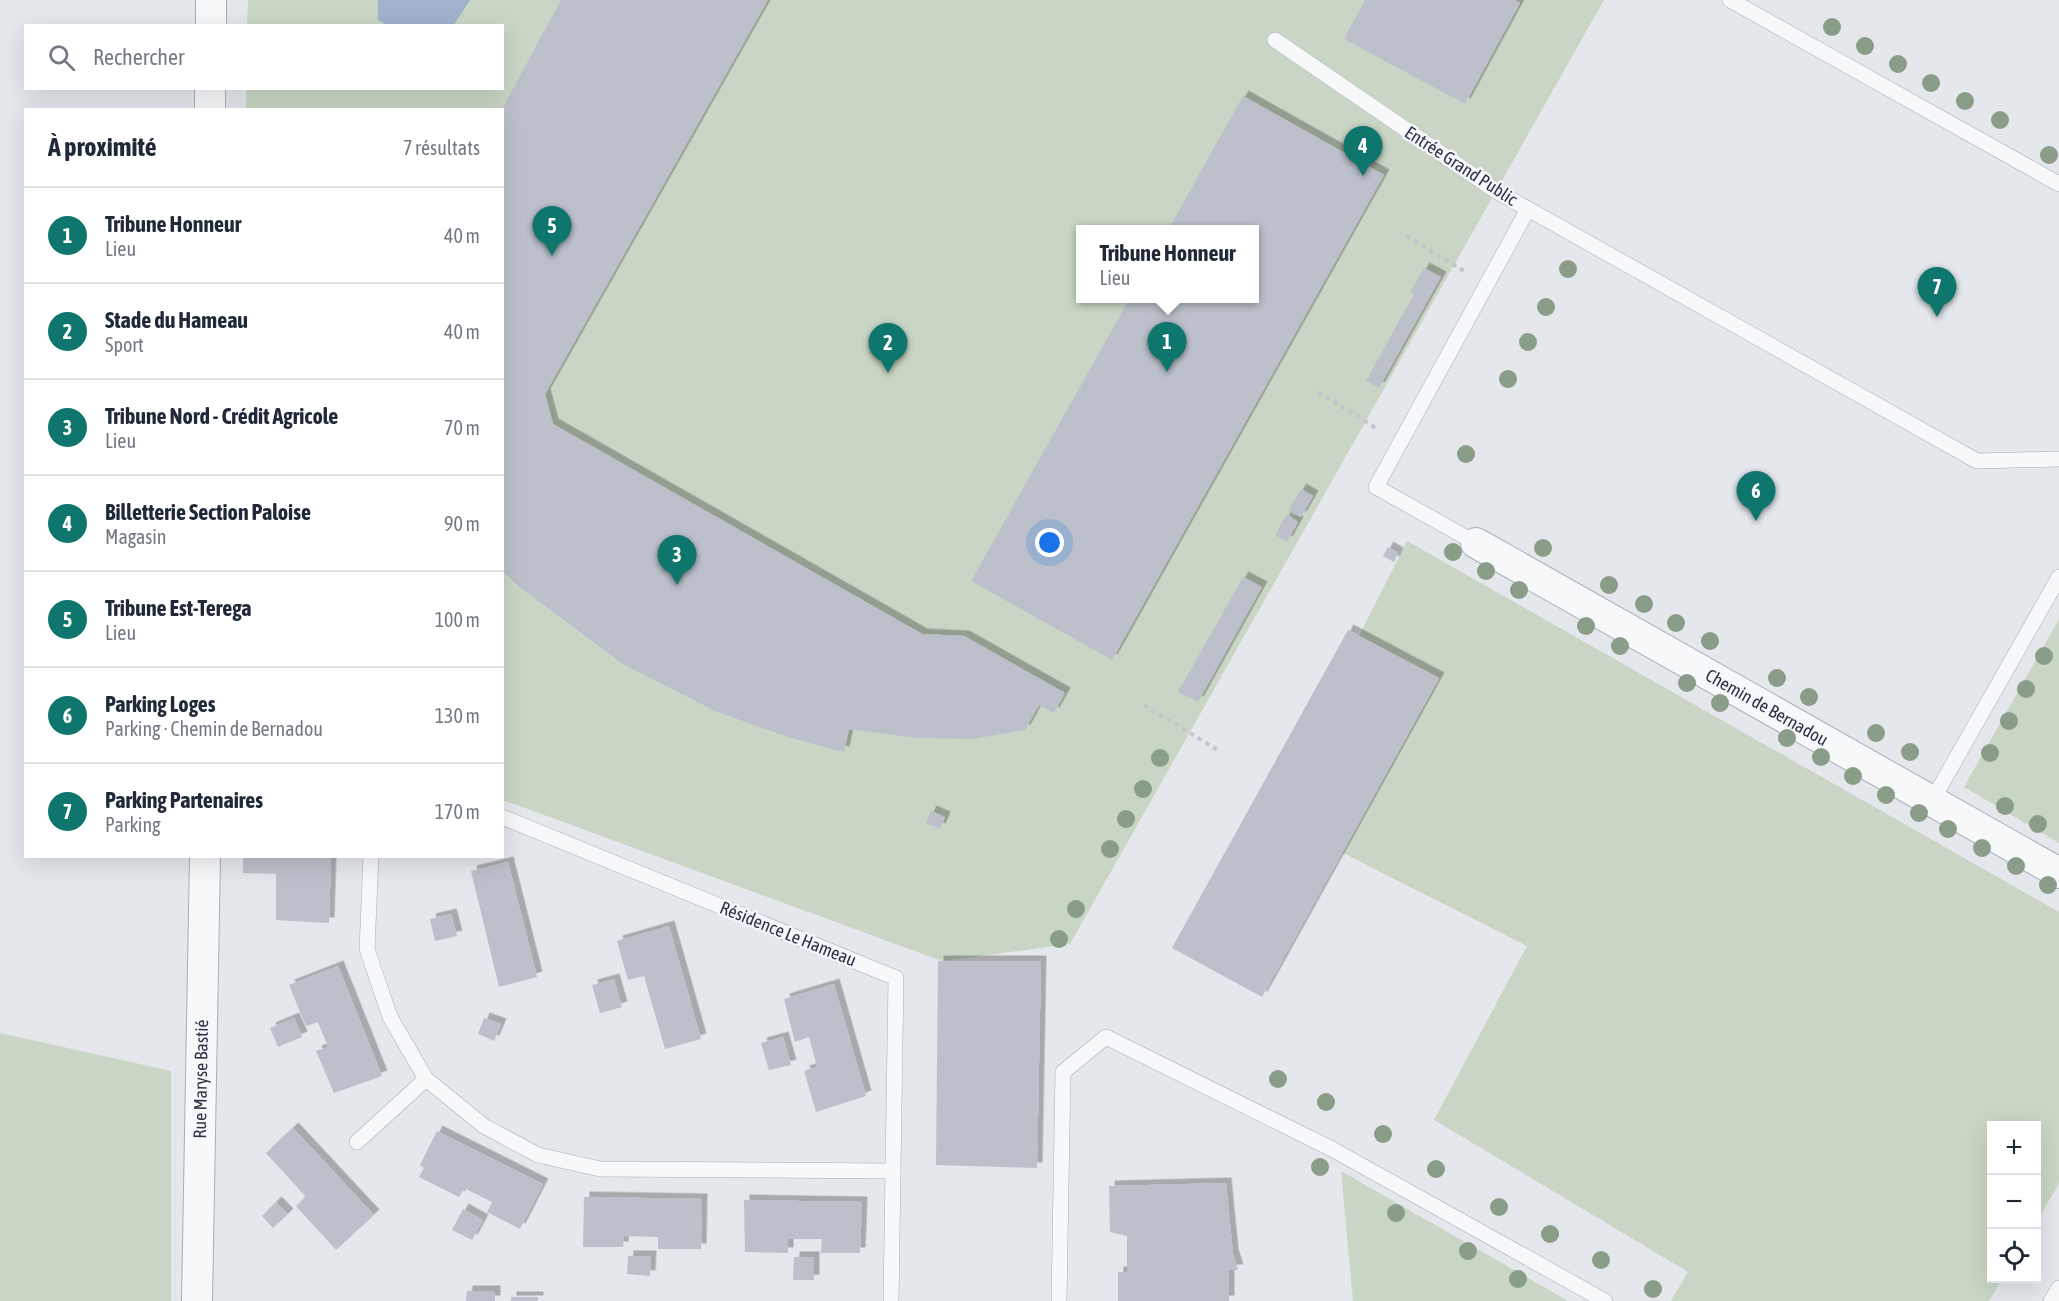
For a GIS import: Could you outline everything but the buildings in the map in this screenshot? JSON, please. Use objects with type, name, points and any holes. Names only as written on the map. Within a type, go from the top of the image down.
[{"type":"street","points":[[211,0],[211,24]]},
{"type":"street","points":[[210,90],[210,108]]},
{"type":"street","name":"Chemin de Bernadou","points":[[1476,543],[2059,873]]},
{"type":"street","name":"Rue Maryse Bastié","points":[[197,1301],[205,858]]},
{"type":"lane","points":[[1730,0],[2059,184]]},
{"type":"lane","name":"Entrée Grand Public","points":[[1275,40],[1496,191],[1977,461],[2059,459]]},
{"type":"lane","points":[[1476,543],[1376,488],[1528,209]]},
{"type":"lane","points":[[1932,801],[2059,577]]},
{"type":"lane","name":"Résidence Le Hameau","points":[[504,818],[896,978],[891,1301]]},
{"type":"lane","points":[[371,858],[367,949],[390,1017],[426,1080],[484,1126],[538,1155],[600,1169],[893,1171]]},
{"type":"lane","points":[[1059,1301],[1063,1072],[1106,1037],[1332,1149],[1605,1301]]},
{"type":"lane","points":[[357,1142],[426,1080]]},
{"type":"lane","points":[[2051,1301],[2059,1288]]},
{"type":"path","points":[[1406,236],[1486,285]]},
{"type":"path","points":[[1318,392],[1400,444]]},
{"type":"path","points":[[1144,705],[1221,752]]},
{"type":"green space","points":[[248,0],[1604,0],[1070,944],[942,961],[504,800],[504,108],[246,108],[246,90],[504,90],[504,24],[247,24]]},
{"type":"green space","points":[[1407,541],[2059,912],[2059,1183],[2041,1214],[2041,1121],[1987,1121],[1987,1283],[2000,1283],[1989,1301],[1671,1301],[1688,1272],[1434,1120],[1527,946],[1343,853],[1439,679],[1359,636]]},
{"type":"green space","points":[[2059,619],[2059,843],[1964,787]]},
{"type":"green space","points":[[0,1033],[171,1071],[171,1301],[0,1301]]},
{"type":"green space","points":[[1341,1171],[1568,1301],[1353,1301]]},
{"type":"water","points":[[378,0],[470,0],[454,24],[385,24],[378,20]]},
{"type":"place","name":"Billetterie Section Paloise","points":[[1363,176]]},
{"type":"place","name":"Tribune Est-Terega","points":[[552,256]]},
{"type":"place","name":"Parking Partenaires","points":[[1937,317]]},
{"type":"place","name":"Tribune Honneur","points":[[1167,372]]},
{"type":"place","name":"Stade du Hameau","points":[[888,373]]},
{"type":"place","name":"Parking Loges","points":[[1756,521]]},
{"type":"place","name":"Tribune Nord - Crédit Agricole","points":[[677,585]]}]
